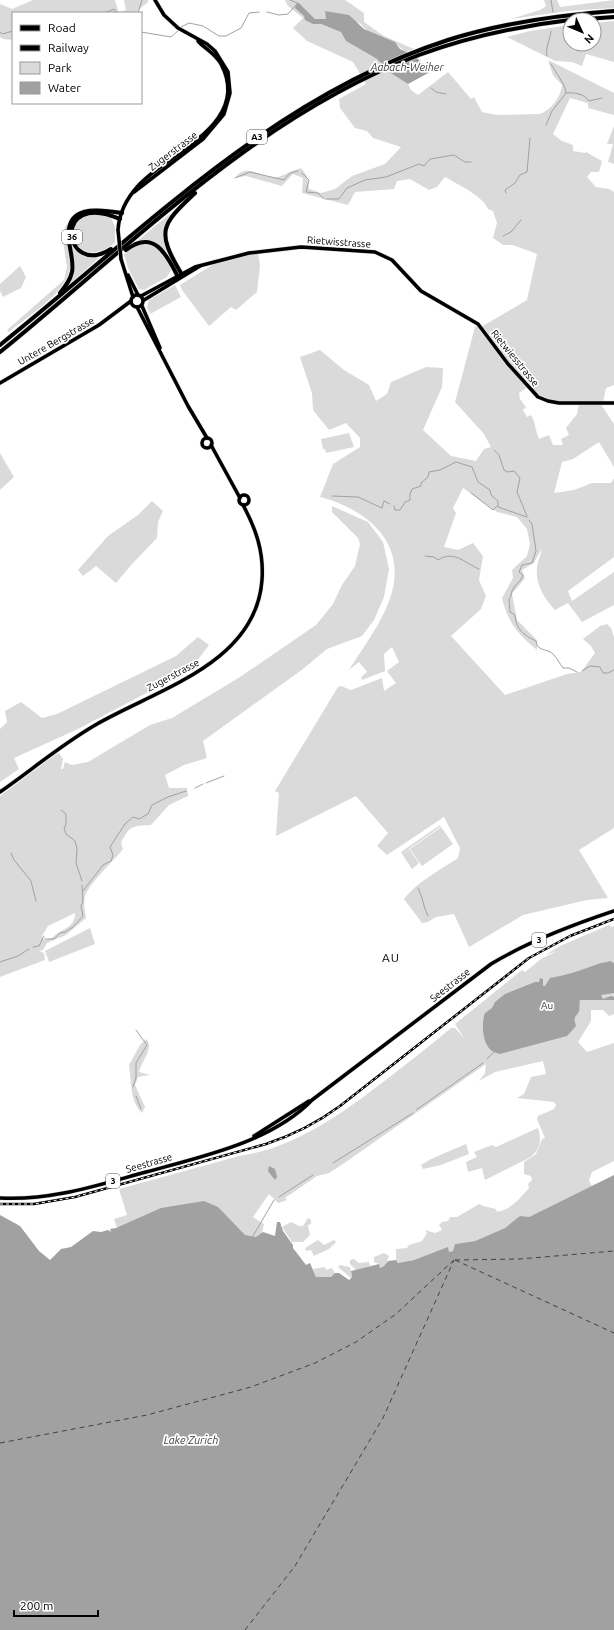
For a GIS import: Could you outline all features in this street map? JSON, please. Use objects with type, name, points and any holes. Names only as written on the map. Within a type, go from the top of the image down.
[{"type":"highway","name":"A3","points":[[0,345],[197,181],[263,133],[316,100],[375,71],[429,49],[477,32],[544,18],[614,11]]},
{"type":"highway","name":"A3","points":[[602,18],[614,17]]},
{"type":"highway","name":"A3","points":[[429,49],[503,31],[562,21]]},
{"type":"highway","name":"A3","points":[[0,352],[212,177],[300,115],[375,71]]},
{"type":"highway","points":[[180,275],[167,247],[165,237],[166,228],[176,211],[212,177]]},
{"type":"highway","points":[[50,304],[67,285],[71,275],[72,262],[68,232],[74,218],[82,212],[92,209],[122,213]]},
{"type":"highway","name":"36","points":[[120,219],[99,212],[85,213],[74,223],[72,237],[74,245],[79,250],[92,256],[102,254],[124,242]]},
{"type":"highway","points":[[95,273],[104,268],[130,247],[146,242],[155,244],[163,250],[180,275]]},
{"type":"main road","name":"Zugerstrasse","points":[[133,296],[118,247],[118,230],[122,213],[134,192],[198,144],[218,123],[226,110],[230,93],[228,72],[215,51],[207,44],[179,29],[164,15],[155,0]]},
{"type":"main road","name":"Rietwisstrasse","points":[[139,295],[201,266],[249,253],[291,248],[374,252],[392,260],[421,291],[478,324]]},
{"type":"main road","name":"Zugerstrasse","points":[[123,266],[139,295]]},
{"type":"main road","name":"Rietwisstrasse","points":[[144,300],[180,275]]},
{"type":"main road","points":[[160,349],[142,306],[144,300],[139,295],[133,296],[131,301],[160,349],[206,439],[211,441],[210,447]]},
{"type":"main road","name":"Untere Bergstrasse","points":[[0,383],[118,312],[131,301]]},
{"type":"main road","points":[[135,306],[142,306]]},
{"type":"main road","name":"Untere Bergstrasse","points":[[118,312],[135,306]]},
{"type":"main road","name":"Rietwiesstrasse","points":[[478,324],[508,364],[533,392],[542,398],[559,403],[614,403]]},
{"type":"main road","points":[[206,439],[203,446],[210,447],[235,490],[241,497],[248,497],[249,502],[245,505],[239,502],[241,497]]},
{"type":"main road","name":"Zugerstrasse","points":[[0,792],[66,742],[98,723],[204,668],[226,651],[237,640],[254,614],[262,585],[260,549],[245,505]]},
{"type":"main road","name":"Seestrasse","points":[[0,1198],[32,1198],[76,1191],[197,1158],[253,1137],[260,1136],[288,1119],[491,964],[521,947],[559,931],[614,911]]},
{"type":"green space","points":[[33,0],[115,0],[119,12],[12,12],[12,40],[3,39],[0,37],[0,4],[12,9]]},
{"type":"green space","points":[[124,0],[148,0],[148,2],[136,12],[121,12],[126,10]]},
{"type":"green space","points":[[285,0],[345,0],[364,13],[364,22],[384,36],[414,49],[406,52],[394,42],[372,33],[361,24],[326,11],[326,19],[315,19],[298,2],[296,8],[313,24],[321,24],[342,32],[346,41],[377,59],[389,72],[408,84],[411,90],[418,95],[448,72],[471,99],[474,97],[482,112],[497,115],[540,114],[552,106],[560,94],[562,85],[553,75],[548,60],[614,93],[614,115],[588,108],[588,103],[570,98],[553,134],[562,141],[573,145],[573,151],[586,152],[602,161],[599,172],[591,172],[587,177],[596,187],[609,189],[614,192],[614,385],[606,388],[603,402],[600,403],[614,424],[614,467],[599,442],[573,459],[562,462],[554,493],[574,490],[592,483],[611,483],[614,478],[614,557],[568,591],[572,601],[614,572],[614,605],[582,622],[568,603],[555,610],[544,596],[537,579],[537,567],[542,548],[534,563],[522,570],[525,578],[512,594],[517,620],[537,640],[537,650],[519,633],[507,614],[502,598],[513,578],[512,570],[527,556],[530,544],[527,529],[517,517],[497,512],[463,488],[453,508],[456,513],[444,547],[458,550],[473,543],[483,556],[479,580],[486,596],[481,609],[451,636],[505,695],[567,674],[581,672],[595,653],[591,646],[583,639],[600,626],[607,624],[611,628],[614,637],[614,828],[579,850],[608,898],[587,900],[523,915],[469,947],[454,914],[436,917],[428,922],[422,923],[404,899],[422,882],[458,858],[460,848],[444,817],[387,855],[377,846],[388,833],[356,796],[276,836],[279,793],[275,791],[338,687],[341,686],[351,690],[382,678],[384,691],[396,683],[387,671],[399,662],[392,647],[384,654],[385,671],[362,680],[361,677],[367,672],[359,662],[349,670],[386,610],[394,581],[394,563],[390,547],[381,533],[369,521],[355,511],[320,497],[333,464],[360,447],[360,438],[346,423],[329,430],[313,410],[312,393],[300,357],[320,350],[344,370],[369,385],[376,401],[387,394],[391,382],[426,367],[443,368],[442,387],[423,430],[451,456],[476,461],[484,449],[491,447],[484,434],[455,402],[475,327],[478,324],[481,327],[527,300],[537,254],[513,245],[503,245],[493,238],[497,223],[493,211],[488,209],[485,204],[475,195],[445,177],[437,187],[429,190],[410,179],[397,181],[394,189],[355,192],[348,205],[302,193],[303,178],[293,174],[282,186],[246,176],[235,178],[240,173],[245,171],[278,177],[301,168],[307,176],[309,189],[321,193],[335,189],[352,176],[385,164],[401,147],[373,138],[367,131],[355,128],[340,108],[339,99],[366,84],[353,62],[307,41],[293,28],[303,18],[288,6]],"holes":[[[528,387],[552,401],[579,403],[577,414],[566,428],[569,435],[561,439],[563,445],[553,445],[549,435],[539,439],[531,415],[527,417],[523,410],[526,407],[520,399],[519,393]]]},
{"type":"green space","points":[[544,0],[557,0],[560,7],[614,0],[614,8],[567,11],[511,19],[540,10],[546,6]]},
{"type":"green space","points":[[614,21],[614,62],[586,54],[582,66],[572,62],[555,61],[507,37],[530,31],[562,26],[562,52],[602,52],[602,22]]},
{"type":"green space","points":[[614,126],[614,164],[608,162],[613,144],[607,144]]},
{"type":"green space","points":[[177,208],[165,228],[164,238],[167,250],[165,251],[153,241],[137,241]]},
{"type":"green space","points":[[88,214],[111,217],[115,227],[115,243],[102,250],[91,252],[83,250],[77,245],[74,238],[74,230],[77,222],[84,216]]},
{"type":"green space","points":[[66,225],[68,226],[67,241],[70,265],[68,274],[63,284],[47,302],[9,332],[7,330],[64,280],[67,267],[62,235]]},
{"type":"green space","points":[[70,236],[72,243],[78,251],[99,258],[70,284]]},
{"type":"green space","points":[[142,244],[153,246],[161,252],[167,260],[171,270],[167,277],[144,290],[139,289],[128,268],[124,254],[133,247]]},
{"type":"green space","points":[[258,253],[260,265],[257,292],[236,310],[231,307],[209,326],[182,290],[180,285],[217,262]]},
{"type":"green space","points":[[20,266],[26,277],[21,288],[3,297],[0,291],[0,284]]},
{"type":"green space","points":[[175,285],[181,297],[150,314],[147,307],[149,300]]},
{"type":"green space","points":[[349,433],[354,447],[326,453],[325,449],[323,449],[321,439]]},
{"type":"green space","points":[[0,453],[14,477],[0,490]]},
{"type":"green space","points":[[152,501],[163,511],[158,522],[157,538],[116,583],[96,566],[83,576],[78,570],[108,536],[138,515]]},
{"type":"green space","points":[[332,506],[368,522],[383,542],[389,569],[384,597],[374,620],[362,636],[327,649],[303,669],[203,741],[207,758],[184,765],[165,775],[169,788],[187,788],[188,796],[169,805],[151,825],[136,826],[129,830],[121,843],[123,849],[97,878],[85,896],[84,904],[86,918],[66,935],[47,943],[43,950],[39,951],[44,953],[45,960],[0,977],[0,796],[56,754],[59,753],[63,759],[61,769],[63,769],[65,762],[72,765],[88,762],[150,725],[172,718],[240,677],[316,625],[333,604],[342,585],[355,566],[360,544],[358,538],[332,512]],"holes":[[[75,913],[73,922],[67,928],[52,938],[44,940],[42,936],[48,926]]]},
{"type":"green space","points":[[198,637],[209,645],[190,670],[78,729],[14,758],[19,769],[0,782],[0,729],[7,722],[5,711],[21,702],[42,718],[57,714],[176,656]]},
{"type":"green space","points":[[440,825],[441,826],[402,854],[401,852]]},
{"type":"green space","points":[[441,827],[453,844],[422,866],[410,849]]},
{"type":"green space","points":[[409,849],[419,863],[412,869],[402,854]]},
{"type":"green space","name":"Au","points":[[609,925],[612,927],[614,926],[614,1014],[609,1016],[603,1010],[591,1010],[591,1021],[578,1042],[587,1052],[614,1043],[614,1161],[592,1172],[589,1181],[592,1186],[529,1217],[510,1224],[505,1228],[475,1241],[455,1244],[454,1251],[449,1252],[448,1248],[414,1260],[398,1263],[396,1260],[396,1249],[407,1248],[409,1245],[422,1241],[427,1233],[425,1230],[435,1233],[442,1230],[439,1225],[442,1222],[448,1221],[450,1217],[457,1217],[479,1204],[496,1209],[497,1212],[507,1209],[529,1188],[528,1184],[532,1180],[531,1176],[524,1174],[524,1162],[536,1154],[542,1139],[545,1138],[537,1119],[538,1116],[554,1109],[556,1105],[554,1102],[517,1098],[524,1094],[531,1077],[546,1074],[543,1061],[495,1072],[479,1081],[485,1073],[486,1064],[343,1164],[329,1173],[317,1176],[285,1198],[287,1200],[278,1203],[269,1194],[253,1217],[264,1224],[261,1238],[252,1241],[156,1213],[117,1228],[114,1219],[127,1215],[119,1189],[239,1156],[260,1152],[281,1145],[320,1126],[338,1115],[391,1076],[451,1028],[455,1028],[464,1038],[455,1024],[522,970],[525,972],[541,959],[557,951],[545,955],[560,946]]},
{"type":"green space","points":[[90,928],[95,944],[49,962],[45,951]]},
{"type":"green space","points":[[146,1039],[149,1046],[147,1055],[139,1072],[150,1075],[138,1077],[135,1085],[145,1107],[142,1113],[133,1097],[129,1065],[140,1045]]},
{"type":"green space","points":[[538,1128],[540,1141],[538,1149],[529,1158],[485,1180],[482,1168],[468,1172],[466,1162],[477,1157],[474,1152],[492,1145],[496,1147]]},
{"type":"green space","points":[[466,1144],[469,1154],[441,1165],[423,1169],[421,1165],[431,1159]]},
{"type":"green space","points":[[308,1218],[311,1220],[311,1224],[308,1225],[310,1235],[303,1242],[292,1242],[282,1227],[291,1222],[299,1226],[303,1226]]},
{"type":"green space","points":[[318,1240],[324,1245],[334,1240],[336,1242],[329,1249],[314,1256],[311,1250],[306,1251],[305,1248]]},
{"type":"green space","points":[[384,1253],[389,1256],[385,1266],[379,1268],[379,1264],[374,1262],[374,1257]]},
{"type":"green space","points":[[354,1259],[359,1263],[369,1262],[370,1266],[356,1270],[350,1264],[350,1260]]},
{"type":"green space","points":[[340,1265],[350,1267],[351,1278],[338,1267]]},
{"type":"green space","points":[[325,1267],[326,1270],[332,1268],[336,1275],[331,1277],[316,1277],[313,1269]]},
{"type":"water","name":"Aabach-Weiher","points":[[298,2],[315,19],[326,19],[325,11],[349,15],[364,29],[395,42],[400,49],[415,56],[422,63],[428,65],[432,71],[408,84],[389,72],[377,59],[346,41],[341,32],[321,24],[313,24],[305,20],[304,16],[295,8]]},
{"type":"water","points":[[610,961],[614,963],[614,993],[601,995],[603,999],[611,996],[614,997],[614,1000],[580,1000],[579,1011],[575,1018],[576,1026],[567,1036],[500,1054],[494,1052],[487,1045],[483,1029],[485,1013],[505,994],[535,982],[539,982],[540,978],[543,979],[543,986],[545,986],[550,978]]},
{"type":"water","points":[[269,1166],[275,1169],[277,1177],[275,1180],[268,1171]]},
{"type":"water","name":"Lake Zurich","points":[[614,1175],[614,1630],[0,1630],[0,1215],[20,1226],[39,1251],[50,1260],[61,1249],[71,1247],[93,1231],[101,1232],[108,1230],[111,1232],[110,1229],[116,1228],[161,1208],[204,1201],[218,1207],[245,1235],[256,1237],[263,1232],[275,1236],[277,1222],[280,1222],[283,1231],[293,1245],[293,1248],[306,1265],[310,1263],[316,1277],[331,1277],[335,1273],[339,1273],[349,1280],[352,1277],[351,1271],[379,1264],[380,1268],[388,1261],[396,1260],[398,1263],[414,1260],[448,1247],[449,1252],[453,1251],[455,1244],[475,1241],[505,1228],[520,1216],[529,1217]]},
{"type":"waterway","points":[[138,12],[142,0]]},
{"type":"waterway","points":[[290,0],[297,3],[297,5]]},
{"type":"waterway","points":[[551,0],[553,12]]},
{"type":"waterway","points":[[267,12],[279,15],[288,14],[296,5]]},
{"type":"waterway","points":[[106,12],[114,9],[116,12]]},
{"type":"waterway","points":[[181,27],[189,23],[203,26],[219,36],[226,36],[241,28],[249,13],[259,12]]},
{"type":"waterway","points":[[142,32],[171,37],[179,30]]},
{"type":"waterway","points":[[0,32],[2,34],[12,31]]},
{"type":"waterway","points":[[547,56],[547,47],[551,31]]},
{"type":"waterway","points":[[546,125],[552,111],[566,93],[562,82],[551,64]]},
{"type":"waterway","points":[[431,88],[436,92],[446,94]]},
{"type":"waterway","points":[[566,93],[579,94],[589,101],[602,98]]},
{"type":"waterway","points":[[506,193],[505,190],[515,183],[520,175],[527,172],[530,138]]},
{"type":"waterway","points":[[326,199],[339,199],[347,188],[365,180],[386,177],[419,164],[424,166],[430,159],[454,155],[465,162],[471,162]]},
{"type":"waterway","points":[[235,178],[250,172],[284,180],[290,173],[298,171]]},
{"type":"waterway","points":[[302,173],[309,180],[306,192],[318,193],[324,199]]},
{"type":"waterway","points":[[503,236],[511,232],[521,220]]},
{"type":"waterway","points":[[494,450],[499,455],[504,470],[508,472],[514,471],[520,478],[517,492],[527,516]]},
{"type":"waterway","points":[[394,506],[395,510],[400,510],[405,502],[410,500],[412,489],[421,486],[421,483],[428,477],[429,472],[440,470],[456,462],[472,467],[478,482],[490,490],[491,495],[498,501],[498,507],[527,517]]},
{"type":"waterway","points":[[471,493],[493,510],[497,506]]},
{"type":"waterway","points":[[332,496],[358,497],[382,508],[384,501],[390,504]]},
{"type":"waterway","points":[[529,520],[532,524],[536,551],[532,563],[522,565],[519,572],[523,575],[511,593],[509,599],[510,612],[515,615],[517,624],[521,631],[536,641],[538,647],[551,652],[563,668],[569,668],[577,672]]},
{"type":"waterway","points":[[425,556],[434,557],[438,560],[449,556],[454,557],[479,569]]},
{"type":"waterway","points":[[582,671],[590,666],[600,667],[603,673],[608,673],[614,670]]},
{"type":"waterway","points":[[206,783],[224,776]]},
{"type":"waterway","points":[[195,788],[203,784]]},
{"type":"waterway","points":[[83,891],[103,865],[111,861],[113,855],[110,847],[125,824],[133,817],[139,819],[148,814],[152,805],[168,797],[186,791]]},
{"type":"waterway","points":[[61,810],[66,814],[66,824],[64,829],[66,834],[75,841],[77,849],[76,863],[82,881]]},
{"type":"waterway","points":[[11,853],[14,860],[31,881],[36,901]]},
{"type":"waterway","points":[[45,939],[54,939],[60,933],[73,927],[83,916],[81,906],[83,902],[82,885]]},
{"type":"waterway","points":[[418,888],[428,916]]},
{"type":"waterway","points":[[33,947],[39,946],[44,936]]},
{"type":"waterway","points":[[0,962],[18,956],[29,949]]},
{"type":"waterway","points":[[133,1087],[136,1078],[136,1063],[147,1045],[136,1030]]},
{"type":"waterway","points":[[487,1059],[494,1052]]},
{"type":"waterway","points":[[416,1110],[483,1063]]},
{"type":"waterway","points":[[136,1096],[141,1109]]},
{"type":"waterway","points":[[333,1163],[413,1113]]},
{"type":"waterway","points":[[279,1197],[313,1175]]},
{"type":"waterway","points":[[253,1236],[274,1200]]},
{"type":"ferry route","points":[[455,1260],[520,1259],[614,1251]]},
{"type":"ferry route","points":[[0,1443],[147,1415],[251,1387],[315,1363],[356,1342],[396,1314],[454,1260]]},
{"type":"ferry route","points":[[245,1630],[295,1566],[383,1418],[454,1260]]},
{"type":"ferry route","points":[[455,1260],[614,1333]]},
{"type":"railway","points":[[0,1204],[34,1204],[75,1197],[266,1144],[295,1133],[323,1118],[340,1106],[529,958],[570,936],[614,919]]},
{"type":"district","name":"AU","points":[[391,957]]}]
